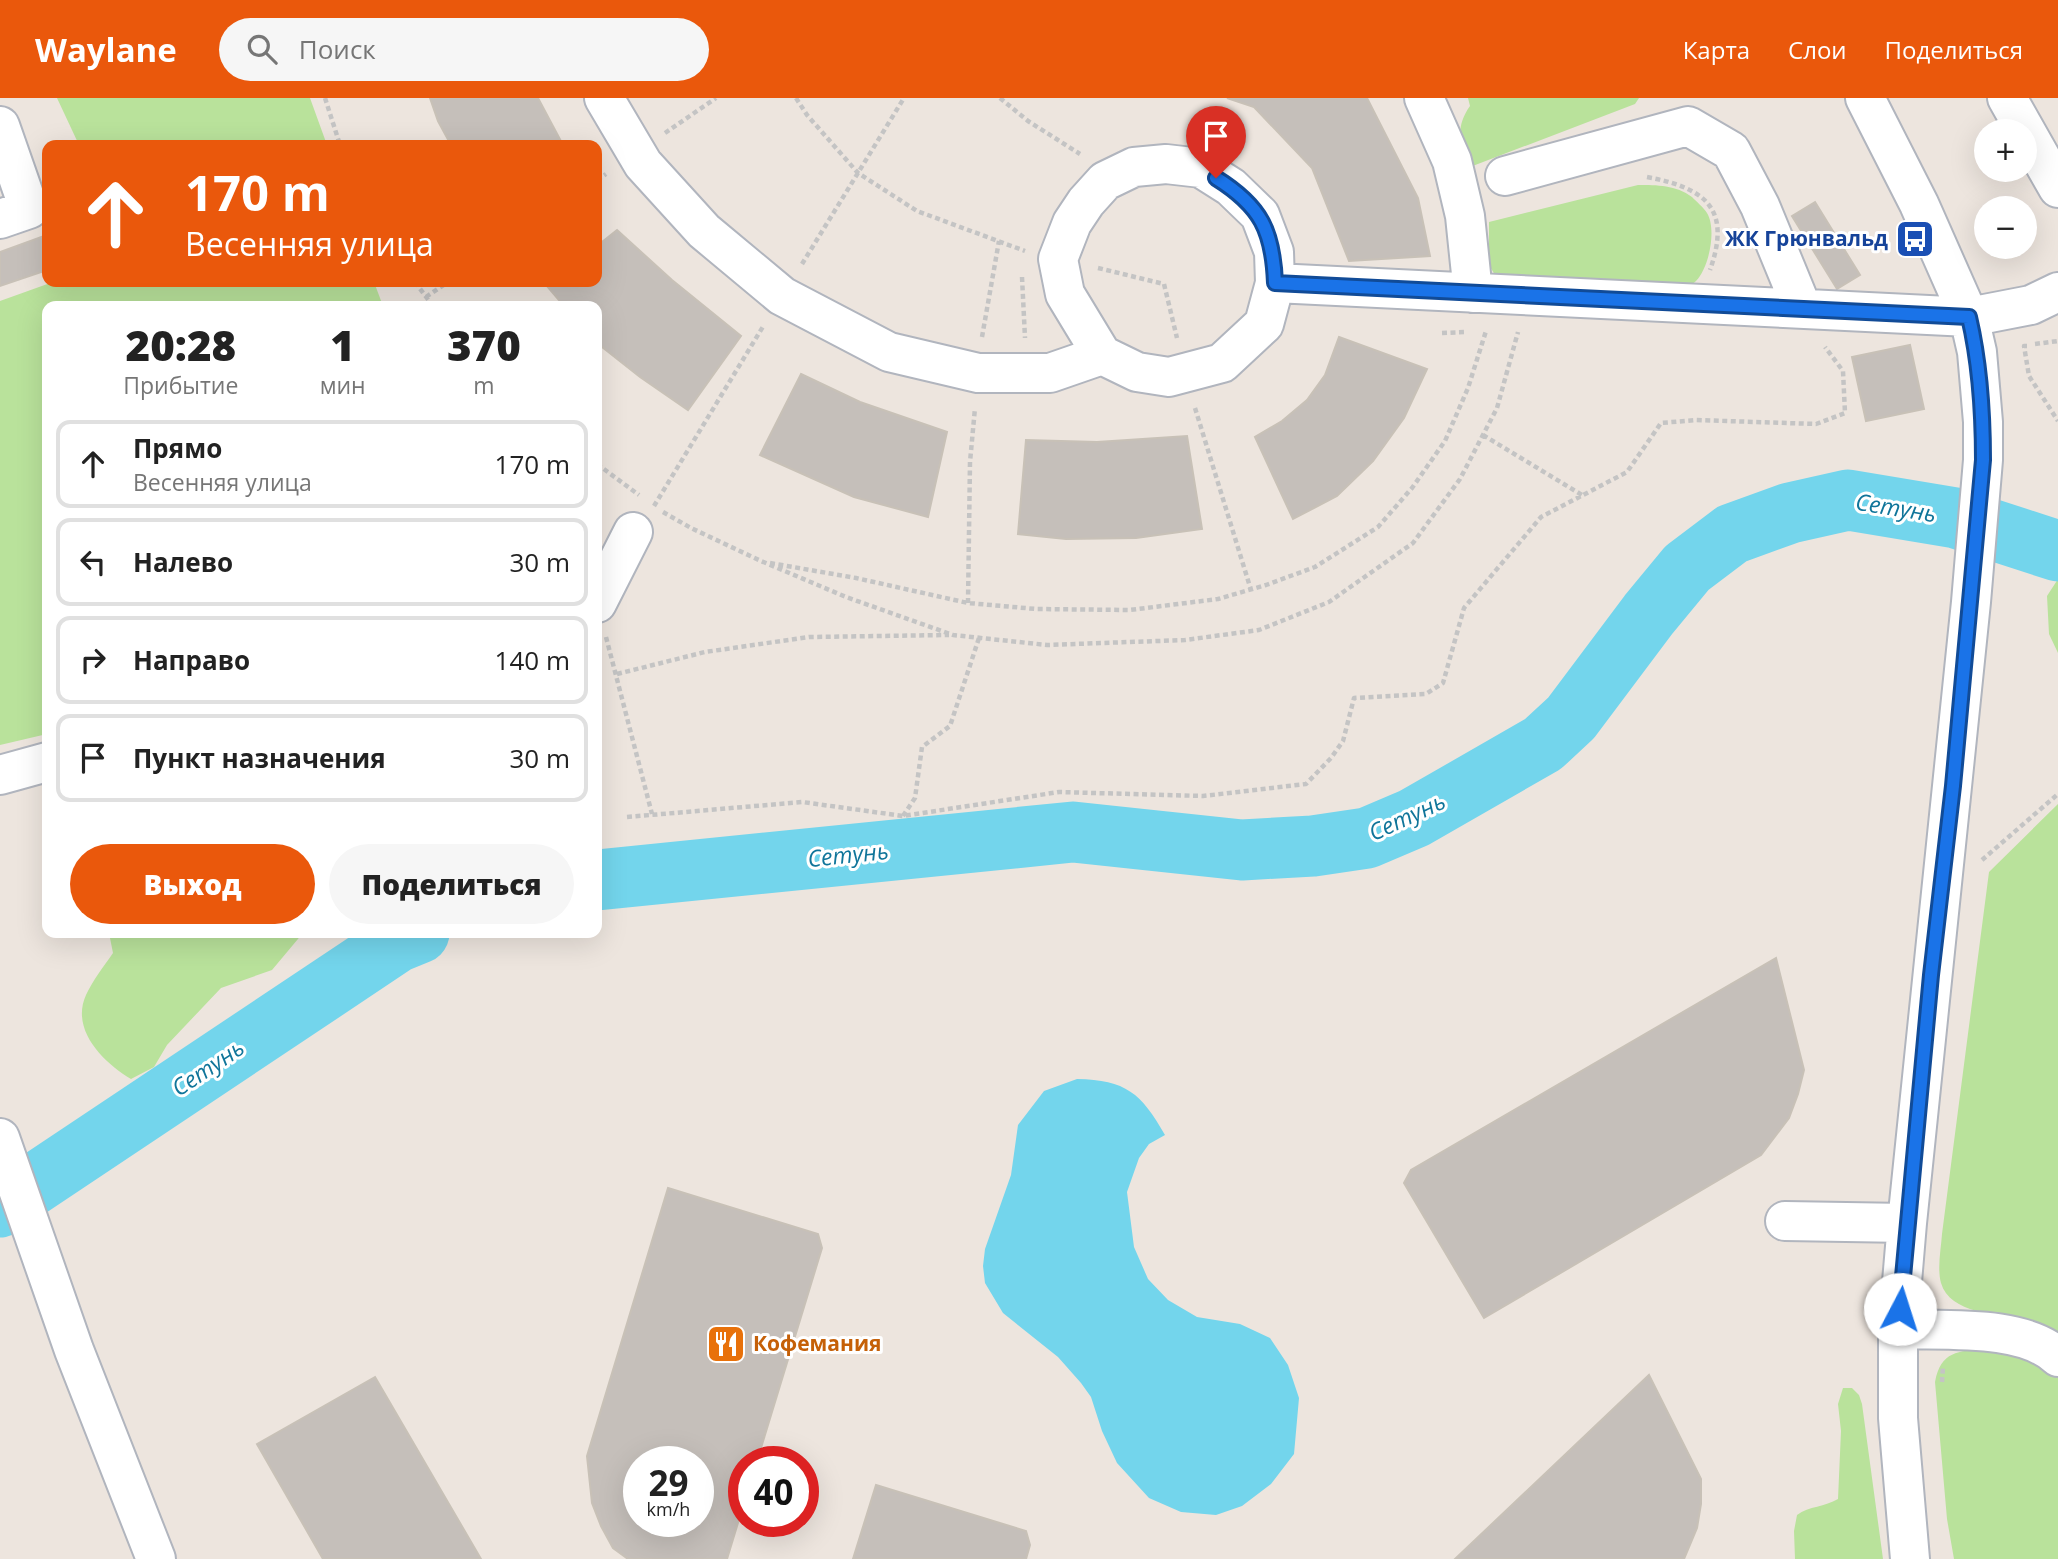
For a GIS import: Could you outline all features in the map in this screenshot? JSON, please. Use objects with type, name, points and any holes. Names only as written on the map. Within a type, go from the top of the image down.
[{"type":"street","points":[[604,98],[643,164],[704,231],[782,296],[889,352],[978,373],[1050,373],[1102,355]]},
{"type":"street","points":[[1424,98],[1452,161],[1465,216],[1473,293]]},
{"type":"street","points":[[1864,98],[1919,204],[1969,317],[1977,352],[1983,422],[1983,460],[1971,602],[1898,1329],[1898,1418],[1910,1559]]},
{"type":"street","points":[[2007,98],[2058,188]]},
{"type":"street","points":[[0,126],[29,209],[0,219]]},
{"type":"street","points":[[1505,176],[1688,126],[1731,151],[1760,206],[1810,323]]},
{"type":"street","points":[[1166,164],[1201,168],[1231,187],[1261,215],[1274,252],[1275,283],[1264,324],[1222,363],[1170,377],[1137,372],[1102,355],[1065,293],[1058,259],[1072,223],[1105,181],[1134,167],[1166,164]]},
{"type":"street","points":[[1275,283],[1473,293],[1810,323],[1969,317],[2031,305],[2058,292]]},
{"type":"street","points":[[602,611],[633,532]]},
{"type":"street","points":[[0,775],[42,763]]},
{"type":"street","points":[[0,1138],[74,1350],[156,1559]]},
{"type":"street","points":[[1785,1221],[1907,1223]]},
{"type":"street","points":[[1898,1329],[2015,1335],[2044,1345],[2058,1357]]},
{"type":"path","points":[[325,98],[338,140]]},
{"type":"path","points":[[1000,98],[1028,121],[1086,159]]},
{"type":"path","points":[[1634,141],[1643,176],[1683,184],[1713,209],[1718,226],[1717,251],[1709,272]]},
{"type":"path","points":[[968,603],[970,461],[981,343],[999,242]]},
{"type":"path","points":[[419,287],[429,301]]},
{"type":"path","points":[[426,297],[441,287]]},
{"type":"path","points":[[627,817],[802,802],[903,816],[1059,792],[1203,796],[1306,784],[1343,741],[1354,698],[1426,694],[1443,683],[1464,608],[1541,517],[1627,472],[1661,423],[1696,420],[1816,424],[1845,413],[1843,371],[1810,323]]},
{"type":"path","points":[[761,561],[856,578],[968,603],[1036,609],[1130,610],[1218,599],[1266,585],[1315,567],[1378,527],[1412,488],[1445,441],[1468,388],[1486,331]]},
{"type":"path","points":[[617,674],[705,652],[809,637],[953,635],[1047,645],[1185,639],[1259,630],[1329,603],[1413,543],[1460,479],[1497,408],[1518,332]]},
{"type":"path","points":[[2058,341],[2024,346],[2029,376],[2058,421]]},
{"type":"path","points":[[1483,435],[1583,495]]},
{"type":"path","points":[[602,468],[682,523],[761,561],[846,597],[953,635]]},
{"type":"path","points":[[602,619],[652,814]]},
{"type":"path","points":[[903,816],[915,798],[922,747],[950,726],[979,638]]},
{"type":"path","points":[[1944,868],[1981,861],[2058,794]]},
{"type":"green space","points":[[57,98],[310,98],[325,140],[77,140]]},
{"type":"green space","points":[[1468,98],[1639,98],[1635,104],[1470,167],[1460,136],[1462,121],[1470,106]]},
{"type":"green space","points":[[1638,185],[1679,190],[1692,197],[1707,213],[1711,229],[1708,258],[1701,275],[1692,284],[1676,290],[1495,275],[1489,265],[1489,222]]},
{"type":"green space","points":[[42,286],[376,287],[381,301],[42,301],[42,735],[0,745],[0,301]]},
{"type":"green space","points":[[2058,579],[2058,653],[2049,634],[2047,596]]},
{"type":"green space","points":[[2058,804],[2058,1333],[2036,1322],[1964,1307],[1946,1293],[1941,1283],[1939,1265],[1989,872]]},
{"type":"green space","points":[[110,938],[299,938],[272,970],[221,988],[167,1045],[154,1067],[131,1079],[101,1055],[92,1044],[82,1021],[86,995],[113,953]]},
{"type":"green space","points":[[1985,1349],[2054,1366],[2058,1377],[2058,1559],[1954,1559],[1947,1519],[1935,1382],[1946,1358],[1959,1352]]},
{"type":"green space","points":[[1843,1388],[1852,1388],[1859,1395],[1862,1404],[1883,1559],[1795,1559],[1794,1531],[1797,1515],[1838,1499],[1841,1431],[1838,1404]]},
{"type":"water","points":[[1077,1079],[1108,1082],[1130,1092],[1140,1099],[1165,1135],[1149,1144],[1139,1158],[1127,1192],[1134,1247],[1148,1279],[1168,1300],[1197,1317],[1240,1324],[1270,1338],[1288,1365],[1299,1398],[1294,1454],[1271,1484],[1242,1506],[1216,1515],[1181,1512],[1149,1498],[1117,1463],[1102,1431],[1091,1397],[1081,1383],[1058,1357],[1003,1313],[985,1283],[985,1249],[1011,1175],[1018,1125],[1044,1091]]},
{"type":"building","points":[[430,98],[538,98],[560,140],[448,140]]},
{"type":"building","points":[[1227,98],[1367,98],[1418,198],[1430,256],[1349,261],[1312,168],[1254,107]]},
{"type":"building","points":[[1815,202],[1860,275],[1837,289],[1792,216]]},
{"type":"building","points":[[617,230],[672,280],[741,336],[688,410],[602,347],[602,301],[560,301],[548,287],[602,287],[602,242]]},
{"type":"building","points":[[42,237],[42,272],[0,286],[0,252]]},
{"type":"building","points":[[1339,337],[1427,369],[1404,418],[1373,461],[1337,496],[1293,519],[1255,437],[1282,421],[1307,400],[1325,375]]},
{"type":"building","points":[[1910,345],[1924,409],[1866,421],[1852,357]]},
{"type":"building","points":[[801,374],[860,402],[947,432],[928,517],[854,497],[760,455]]},
{"type":"building","points":[[1187,436],[1202,529],[1136,538],[1066,539],[1018,534],[1026,440],[1097,442]]},
{"type":"building","points":[[1776,958],[1804,1070],[1789,1118],[1761,1155],[1484,1318],[1404,1183],[1411,1170]]},
{"type":"building","points":[[668,1188],[818,1234],[822,1248],[762,1446],[728,1446],[728,1537],[734,1537],[727,1559],[628,1559],[613,1548],[592,1503],[587,1456]]},
{"type":"building","points":[[1649,1375],[1701,1479],[1697,1528],[1684,1559],[1455,1559]]},
{"type":"building","points":[[375,1377],[481,1559],[323,1559],[257,1444]]},
{"type":"building","points":[[876,1485],[1026,1531],[1030,1545],[1026,1559],[853,1559]]},
{"type":"waterway","name":"Сетунь","points":[[602,879],[1073,832],[1242,850],[1313,846],[1367,838],[1414,818],[1543,744],[1571,718],[1687,568],[1732,534],[1790,513],[1848,500],[1956,518],[2058,551]]},
{"type":"waterway","name":"Сетунь","points":[[0,1207],[407,938]]},
{"type":"place","name":"ЖК Грюнвальд","points":[[1915,239]]},
{"type":"place","name":"Кофемания","points":[[726,1344]]},
{"type":"route","points":[[1216,178],[1231,187],[1261,215],[1274,252],[1275,283],[1969,317],[1977,352],[1983,422],[1983,460],[1900,1309]]}]
